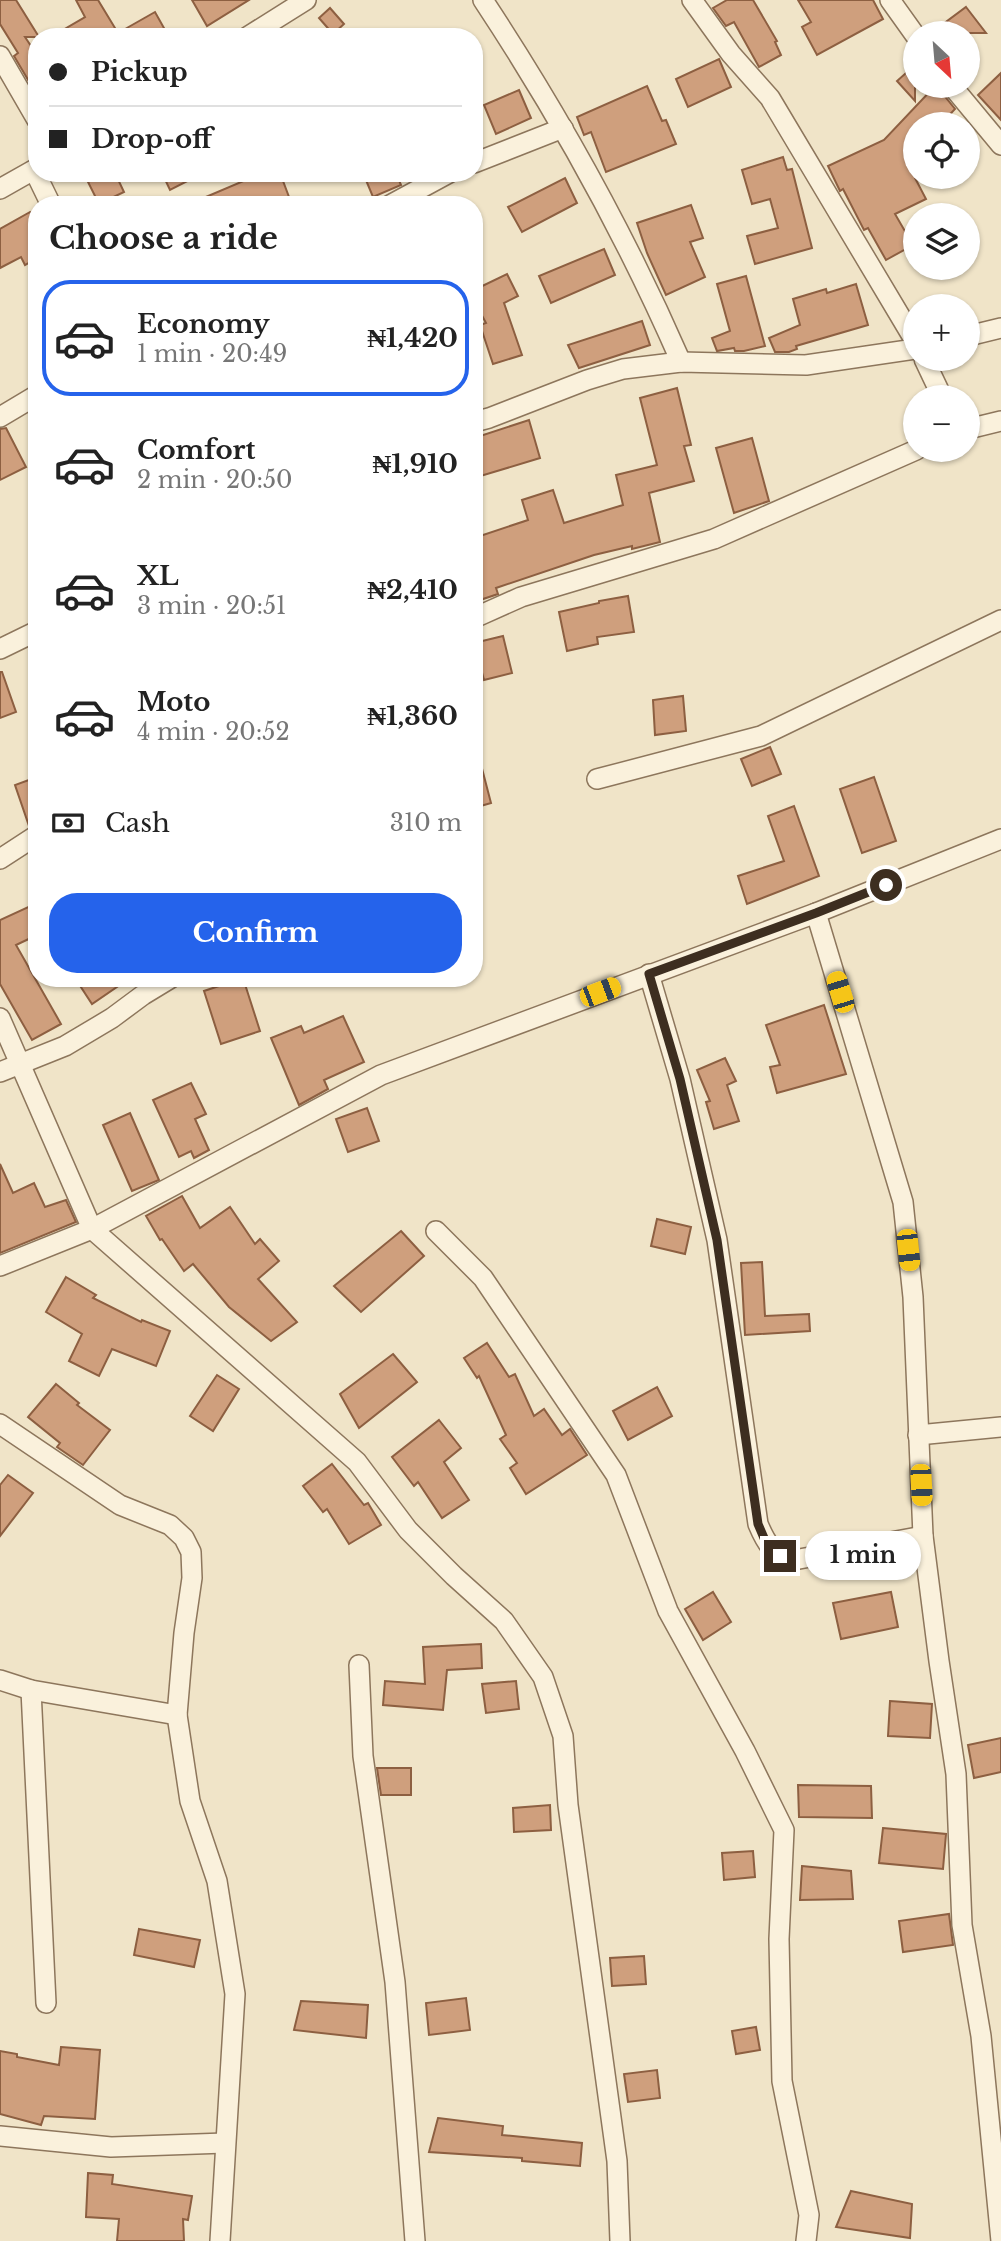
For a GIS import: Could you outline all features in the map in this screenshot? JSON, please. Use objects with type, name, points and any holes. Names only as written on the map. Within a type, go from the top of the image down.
[{"type":"street","points":[[261,28],[306,0]]},
{"type":"street","points":[[483,0],[563,128],[645,281],[681,362]]},
{"type":"street","points":[[692,0],[731,54],[770,97],[903,321]]},
{"type":"street","points":[[890,0],[905,21]]},
{"type":"street","points":[[0,56],[28,104]]},
{"type":"street","points":[[962,98],[1001,145]]},
{"type":"street","points":[[483,159],[563,128]]},
{"type":"street","points":[[0,189],[28,173]]},
{"type":"street","points":[[407,196],[432,182]]},
{"type":"street","points":[[980,333],[1001,328]]},
{"type":"street","points":[[483,420],[623,369],[681,362],[806,365],[903,351]]},
{"type":"street","points":[[0,417],[28,400]]},
{"type":"street","points":[[980,426],[1001,421]]},
{"type":"street","points":[[483,614],[521,597],[714,538],[903,456]]},
{"type":"street","points":[[597,779],[761,736],[1001,620]]},
{"type":"street","points":[[0,649],[28,635]]},
{"type":"street","points":[[0,1266],[92,1229],[381,1075],[816,913],[1001,839]]},
{"type":"street","points":[[0,859],[28,841]]},
{"type":"street","points":[[816,913],[903,1202],[913,1297],[923,1536],[956,1774],[962,1925],[981,2036],[1001,2241]]},
{"type":"street","points":[[649,974],[680,1079],[717,1240],[758,1524],[767,1545],[780,1556],[794,1560],[923,1536]]},
{"type":"street","points":[[0,1072],[76,1039],[156,987]]},
{"type":"street","points":[[0,1018],[92,1229],[357,1462],[408,1530],[504,1621],[543,1676],[563,1736],[568,1805],[617,2161],[620,2241]]},
{"type":"street","points":[[436,1231],[483,1278],[616,1475],[668,1611],[745,1751],[784,1830],[779,1939],[782,2081],[809,2215],[806,2241]]},
{"type":"street","points":[[0,1424],[120,1505],[170,1525],[184,1538],[191,1552],[192,1578],[177,1715],[190,1801],[217,1881],[235,1994],[220,2241]]},
{"type":"street","points":[[918,1435],[1001,1427]]},
{"type":"street","points":[[359,1665],[363,1756],[395,1982],[415,2241]]},
{"type":"street","points":[[0,1680],[31,1690],[177,1715]]},
{"type":"street","points":[[31,1690],[46,2003]]},
{"type":"street","points":[[0,2136],[111,2147],[225,2143]]},
{"type":"building","points":[[0,0],[16,0],[33,28],[28,28],[28,37],[25,37],[28,42],[28,80],[14,56],[18,53],[0,24]]},
{"type":"building","points":[[76,0],[98,0],[115,28],[66,28],[85,17]]},
{"type":"building","points":[[192,0],[249,0],[207,26]]},
{"type":"building","points":[[727,0],[753,0],[777,41],[775,42],[781,55],[759,67],[734,22],[726,26],[713,8]]},
{"type":"building","points":[[798,0],[873,0],[883,19],[817,55],[802,27],[811,22]]},
{"type":"building","points":[[966,7],[977,21],[947,21]]},
{"type":"building","points":[[330,8],[344,24],[340,28],[328,28],[319,18]]},
{"type":"building","points":[[155,12],[164,28],[127,28]]},
{"type":"building","points":[[719,59],[731,87],[688,107],[676,79]]},
{"type":"building","points":[[1001,73],[1001,120],[980,97],[980,93]]},
{"type":"building","points":[[903,76],[903,88],[897,81]]},
{"type":"building","points":[[647,86],[662,121],[666,120],[676,144],[606,172],[591,132],[584,135],[577,117]]},
{"type":"building","points":[[519,90],[531,118],[496,134],[484,105]]},
{"type":"building","points":[[924,98],[946,98],[955,109],[952,112],[910,112]]},
{"type":"building","points":[[903,120],[903,189],[921,189],[926,199],[918,203],[903,203],[903,210],[895,214],[903,228],[903,251],[886,260],[868,228],[864,230],[828,166],[884,140]]},
{"type":"building","points":[[783,157],[787,170],[792,169],[812,248],[755,264],[747,236],[778,228],[770,199],[752,204],[742,170]]},
{"type":"building","points":[[565,178],[577,203],[522,232],[508,207]]},
{"type":"building","points":[[88,182],[119,182],[124,192],[116,196],[95,196]]},
{"type":"building","points":[[166,182],[186,182],[170,190]]},
{"type":"building","points":[[241,182],[283,182],[289,196],[208,196]]},
{"type":"building","points":[[367,182],[400,182],[401,185],[373,196]]},
{"type":"building","points":[[691,205],[703,238],[690,242],[705,277],[666,295],[637,223]]},
{"type":"building","points":[[28,213],[28,263],[25,265],[21,257],[0,268],[0,229]]},
{"type":"building","points":[[604,249],[615,275],[551,303],[539,276]]},
{"type":"building","points":[[507,274],[518,296],[504,303],[522,355],[493,364],[483,334],[483,324],[486,323],[483,318],[483,286]]},
{"type":"building","points":[[746,276],[765,346],[744,351],[735,351],[734,348],[717,351],[712,338],[730,331],[717,284]]},
{"type":"building","points":[[856,284],[868,325],[796,346],[797,349],[789,352],[775,352],[769,338],[800,325],[793,299]]},
{"type":"building","points":[[642,321],[650,345],[579,368],[568,345]]},
{"type":"building","points":[[677,388],[691,445],[684,446],[694,481],[649,493],[660,542],[594,555],[496,588],[498,594],[483,599],[483,535],[528,520],[522,500],[553,490],[564,523],[623,505],[616,475],[657,465],[640,398]]},
{"type":"building","points":[[529,420],[540,458],[483,475],[483,435]]},
{"type":"building","points":[[6,428],[26,467],[0,480],[0,429]]},
{"type":"building","points":[[752,438],[769,501],[734,513],[716,448]]},
{"type":"building","points":[[628,596],[634,632],[597,637],[598,644],[567,651],[559,612]]},
{"type":"building","points":[[503,636],[512,673],[484,680],[483,641]]},
{"type":"building","points":[[0,672],[16,712],[0,718]]},
{"type":"building","points":[[683,696],[686,731],[655,735],[653,700]]},
{"type":"building","points":[[770,747],[781,774],[752,786],[741,759]]},
{"type":"building","points":[[483,772],[491,803],[483,805]]},
{"type":"building","points":[[874,777],[896,841],[862,853],[840,789]]},
{"type":"building","points":[[28,780],[28,823],[15,785]]},
{"type":"building","points":[[794,806],[819,876],[747,904],[738,876],[784,861],[768,816]]},
{"type":"building","points":[[28,907],[28,939],[16,945],[28,966],[28,987],[40,987],[61,1024],[32,1040],[0,984],[0,920]]},
{"type":"building","points":[[81,987],[117,987],[92,1004]]},
{"type":"building","points":[[216,987],[246,987],[260,1031],[221,1044],[204,991]]},
{"type":"building","points":[[824,1005],[846,1074],[777,1093],[770,1067],[780,1065],[766,1025]]},
{"type":"building","points":[[343,1016],[364,1062],[324,1080],[328,1089],[299,1105],[271,1038],[301,1026],[304,1033]]},
{"type":"building","points":[[725,1058],[736,1081],[727,1085],[739,1121],[714,1129],[706,1102],[710,1101],[697,1070]]},
{"type":"building","points":[[191,1083],[206,1114],[195,1119],[209,1150],[194,1158],[191,1151],[179,1157],[153,1100]]},
{"type":"building","points":[[367,1108],[379,1141],[348,1152],[336,1119]]},
{"type":"building","points":[[130,1113],[159,1180],[132,1191],[103,1125]]},
{"type":"building","points":[[0,1164],[13,1193],[34,1183],[45,1207],[66,1200],[76,1222],[0,1253]]},
{"type":"building","points":[[182,1196],[200,1228],[230,1207],[255,1244],[260,1239],[279,1261],[258,1279],[297,1322],[271,1341],[229,1307],[193,1264],[184,1271],[162,1239],[160,1240],[146,1216]]},
{"type":"building","points":[[657,1219],[691,1227],[685,1254],[651,1246]]},
{"type":"building","points":[[401,1231],[424,1256],[361,1312],[334,1286]]},
{"type":"building","points":[[762,1262],[765,1316],[809,1314],[810,1331],[745,1335],[741,1263]]},
{"type":"building","points":[[66,1277],[96,1295],[93,1298],[141,1322],[142,1320],[170,1331],[156,1366],[112,1349],[99,1376],[69,1361],[82,1334],[46,1312]]},
{"type":"building","points":[[487,1343],[509,1377],[515,1374],[534,1416],[544,1409],[562,1435],[570,1429],[587,1455],[526,1494],[510,1468],[517,1463],[500,1439],[506,1435],[479,1376],[477,1378],[464,1358]]},
{"type":"building","points":[[393,1354],[417,1382],[359,1428],[340,1394]]},
{"type":"building","points":[[217,1375],[239,1389],[213,1431],[190,1416]]},
{"type":"building","points":[[56,1384],[79,1403],[77,1405],[110,1430],[83,1465],[57,1447],[60,1443],[28,1417]]},
{"type":"building","points":[[657,1387],[672,1416],[628,1440],[613,1411]]},
{"type":"building","points":[[439,1420],[461,1448],[444,1462],[469,1500],[442,1518],[418,1482],[414,1486],[392,1457]]},
{"type":"building","points":[[332,1464],[364,1505],[368,1503],[381,1525],[349,1544],[327,1509],[323,1512],[303,1486]]},
{"type":"building","points":[[8,1475],[33,1493],[0,1536],[0,1485]]},
{"type":"building","points":[[713,1592],[731,1622],[703,1640],[685,1609]]},
{"type":"building","points":[[891,1592],[898,1627],[841,1639],[833,1603]]},
{"type":"building","points":[[481,1644],[482,1668],[447,1670],[443,1710],[383,1705],[385,1681],[425,1684],[423,1647]]},
{"type":"building","points":[[516,1681],[519,1709],[486,1713],[482,1684]]},
{"type":"building","points":[[890,1701],[932,1704],[930,1738],[888,1736]]},
{"type":"building","points":[[1001,1738],[1001,1772],[974,1778],[968,1745]]},
{"type":"building","points":[[377,1768],[411,1768],[411,1795],[381,1795]]},
{"type":"building","points":[[798,1785],[871,1786],[872,1818],[799,1817]]},
{"type":"building","points":[[550,1805],[551,1830],[514,1832],[513,1808]]},
{"type":"building","points":[[883,1828],[946,1834],[943,1869],[879,1863]]},
{"type":"building","points":[[753,1851],[755,1877],[724,1880],[722,1853]]},
{"type":"building","points":[[802,1866],[851,1871],[853,1899],[800,1900]]},
{"type":"building","points":[[949,1914],[953,1945],[903,1952],[899,1921]]},
{"type":"building","points":[[139,1929],[200,1940],[194,1967],[134,1955]]},
{"type":"building","points":[[644,1956],[646,1984],[612,1986],[610,1958]]},
{"type":"building","points":[[466,1998],[470,2030],[429,2035],[426,2003]]},
{"type":"building","points":[[301,2001],[368,2005],[366,2038],[294,2030]]},
{"type":"building","points":[[756,2027],[760,2050],[736,2054],[732,2031]]},
{"type":"building","points":[[61,2047],[100,2050],[95,2119],[44,2116],[41,2125],[0,2114],[0,2051],[59,2065]]},
{"type":"building","points":[[657,2070],[660,2098],[628,2102],[624,2074]]},
{"type":"building","points":[[438,2118],[503,2126],[502,2135],[582,2143],[580,2166],[522,2161],[522,2158],[429,2152]]},
{"type":"building","points":[[88,2173],[113,2175],[112,2184],[192,2196],[188,2220],[183,2219],[184,2241],[117,2241],[119,2219],[86,2217]]},
{"type":"building","points":[[851,2191],[912,2204],[910,2238],[836,2227]]},
{"type":"route","points":[[780,1556],[767,1545],[758,1524],[717,1240],[680,1079],[649,974],[886,885]]}]
